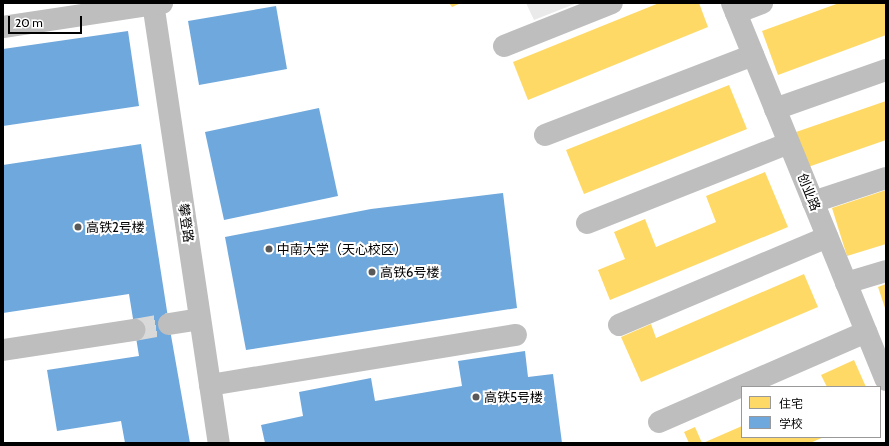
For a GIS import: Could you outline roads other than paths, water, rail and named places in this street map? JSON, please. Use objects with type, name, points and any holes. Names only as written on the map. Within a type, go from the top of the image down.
[{"type":"street","points":[[3,27],[156,3]]},
{"type":"street","name":"攀登路","points":[[156,3],[200,319],[219,443]]},
{"type":"street","points":[[504,46],[612,3]]},
{"type":"street","points":[[734,8],[762,3]]},
{"type":"street","name":"创业路","points":[[734,8],[788,143],[866,332],[885,374]]},
{"type":"street","points":[[545,135],[753,55]]},
{"type":"street","points":[[775,109],[886,70]]},
{"type":"street","points":[[587,223],[788,143]]},
{"type":"street","points":[[813,202],[886,178]]},
{"type":"street","points":[[619,325],[827,237]]},
{"type":"street","points":[[846,283],[886,271]]},
{"type":"street","points":[[169,324],[200,319]]},
{"type":"street","points":[[3,350],[134,330]]},
{"type":"street","points":[[742,386],[866,332]]},
{"type":"street","points":[[210,385],[516,335]]},
{"type":"street","points":[[659,422],[741,386]]},
{"type":"tunnel","points":[[134,330],[169,324]]},
{"type":"place","name":"高铁2号楼","points":[[78,227]]},
{"type":"place","name":"中南大学（天心校区）","points":[[269,249]]},
{"type":"place","name":"高铁6号楼","points":[[372,272]]},
{"type":"place","name":"高铁5号楼","points":[[476,397]]}]
